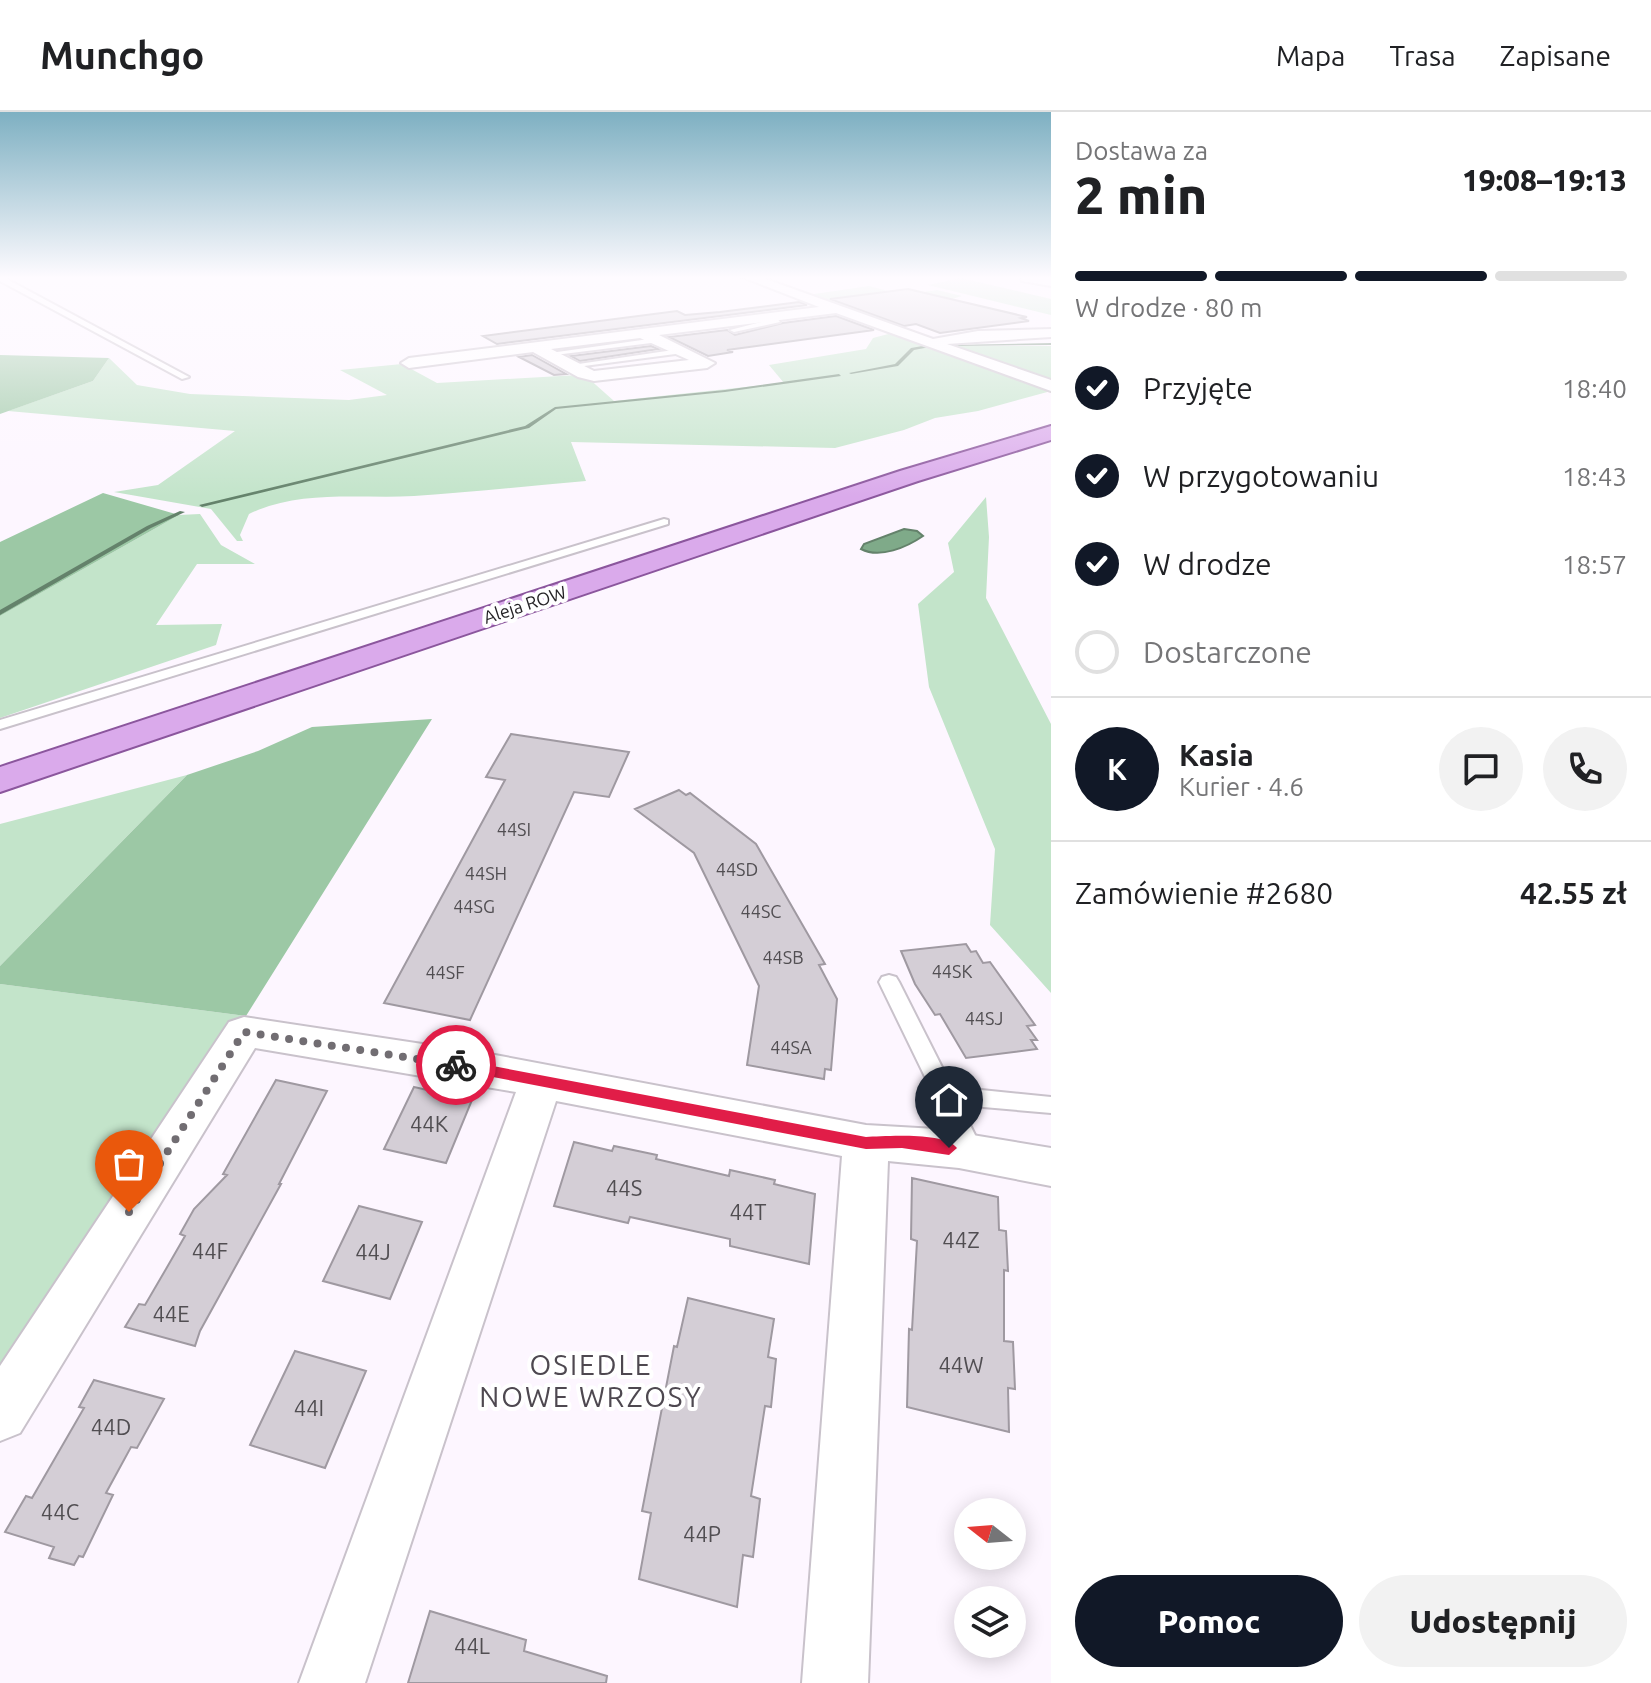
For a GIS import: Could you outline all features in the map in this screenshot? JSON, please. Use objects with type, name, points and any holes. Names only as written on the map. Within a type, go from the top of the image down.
[{"type":"main road","name":"Aleja ROW","points":[[0,754],[570,568],[1051,418]]},
{"type":"main road","name":"Aleja ROW","points":[[0,780],[909,476],[1051,433]]},
{"type":"street","points":[[409,363],[538,350]]},
{"type":"street","points":[[542,350],[584,374],[600,376],[707,363],[680,351]]},
{"type":"street","points":[[955,350],[1051,386]]},
{"type":"street","points":[[0,1414],[244,1032],[495,1071],[866,1143],[902,1142],[972,1151],[1051,1167]]},
{"type":"street","points":[[332,1683],[541,1082]]},
{"type":"street","points":[[835,1683],[866,1143]]},
{"type":"lane","points":[[135,350],[185,377]]},
{"type":"lane","points":[[569,366],[680,351]]},
{"type":"lane","points":[[0,725],[664,522]]},
{"type":"lane","points":[[889,982],[972,1151]]},
{"type":"lane","points":[[944,1095],[1051,1105]]},
{"type":"shaded area","points":[[858,350],[939,350],[1051,391],[978,411],[935,418],[904,430],[835,448],[571,442],[586,481],[414,496],[289,501],[249,514],[240,535],[243,541],[237,541],[211,509],[114,492],[158,485],[235,431],[8,411],[93,381],[109,358],[137,385],[190,394],[349,400],[387,395],[340,370],[402,364],[437,383],[578,375],[587,377],[614,401],[784,383],[769,365]]},
{"type":"shaded area","points":[[968,350],[1051,350],[1051,381]]},
{"type":"shaded area","points":[[0,355],[109,358],[93,381],[0,414]]},
{"type":"shaded area","points":[[103,493],[179,515],[0,616],[0,542]]},
{"type":"shaded area","points":[[986,497],[989,537],[986,598],[1051,724],[1051,993],[990,925],[995,849],[929,687],[918,604],[954,572],[948,543]]},
{"type":"shaded area","points":[[200,514],[221,545],[255,564],[197,564],[156,625],[222,624],[216,645],[0,718],[0,616],[179,515]]},
{"type":"shaded area","points":[[904,529],[917,531],[923,536],[901,548],[885,552],[861,549],[864,544]]},
{"type":"shaded area","points":[[432,719],[246,1016],[0,984],[0,966],[187,775],[258,751],[312,727]]},
{"type":"shaded area","points":[[187,775],[0,966],[0,824]]},
{"type":"shaded area","points":[[0,984],[246,1016],[0,1383]]},
{"type":"building","points":[[616,350],[649,350],[580,361],[571,356]]},
{"type":"building","points":[[696,350],[733,352],[708,356]]},
{"type":"building","points":[[532,355],[566,374],[554,375],[519,357]]},
{"type":"building","points":[[511,734],[629,752],[609,797],[574,792],[470,1020],[384,1003],[505,780],[486,777]]},
{"type":"building","points":[[679,790],[686,795],[690,793],[756,844],[825,964],[819,965],[837,999],[831,1070],[825,1069],[824,1079],[747,1065],[759,986],[694,853],[635,809]]},
{"type":"building","points":[[966,944],[971,952],[976,951],[983,963],[990,962],[1035,1025],[1027,1026],[1037,1040],[1031,1040],[1037,1049],[966,1058],[940,1014],[935,1015],[915,984],[901,951]]},
{"type":"building","points":[[276,1080],[327,1091],[281,1184],[200,1331],[195,1346],[125,1327],[139,1304],[145,1305],[185,1236],[180,1234],[194,1209],[227,1175],[223,1174]]},
{"type":"building","points":[[414,1087],[472,1100],[446,1163],[384,1149]]},
{"type":"building","points":[[574,1142],[612,1151],[614,1146],[657,1155],[656,1159],[729,1176],[730,1170],[775,1180],[774,1184],[815,1194],[809,1264],[730,1246],[730,1239],[630,1217],[628,1223],[554,1206]]},
{"type":"building","points":[[912,1178],[998,1197],[999,1230],[1006,1231],[1008,1271],[1004,1270],[1004,1341],[1013,1342],[1015,1389],[1008,1388],[1009,1432],[907,1407],[909,1329],[912,1330],[917,1241],[911,1239]]},
{"type":"building","points":[[359,1206],[422,1222],[390,1299],[323,1281]]},
{"type":"building","points":[[688,1298],[774,1319],[768,1357],[776,1359],[771,1407],[765,1406],[751,1496],[760,1499],[753,1557],[743,1555],[737,1607],[639,1579],[651,1513],[642,1511],[674,1346],[677,1347]]},
{"type":"building","points":[[295,1351],[366,1371],[325,1468],[250,1445]]},
{"type":"building","points":[[94,1380],[164,1399],[137,1448],[131,1447],[106,1493],[113,1495],[83,1557],[79,1556],[74,1565],[49,1558],[54,1547],[5,1532],[26,1496],[32,1498],[84,1408],[79,1407]]},
{"type":"building","points":[[430,1611],[526,1640],[524,1651],[607,1676],[606,1683],[408,1683]]},
{"type":"waterway","points":[[851,373],[896,365],[912,350]]},
{"type":"waterway","points":[[202,505],[527,427],[555,408],[725,391],[839,375]]},
{"type":"waterway","points":[[0,613],[149,527],[182,512]]},
{"type":"way so far","points":[[129,1212],[244,1032],[456,1065]]},
{"type":"district","name":"OSIEDLE NOWE WRZOSY","points":[[591,1381]]},
{"type":"route","points":[[456,1065],[866,1143],[902,1142],[949,1148]]}]
